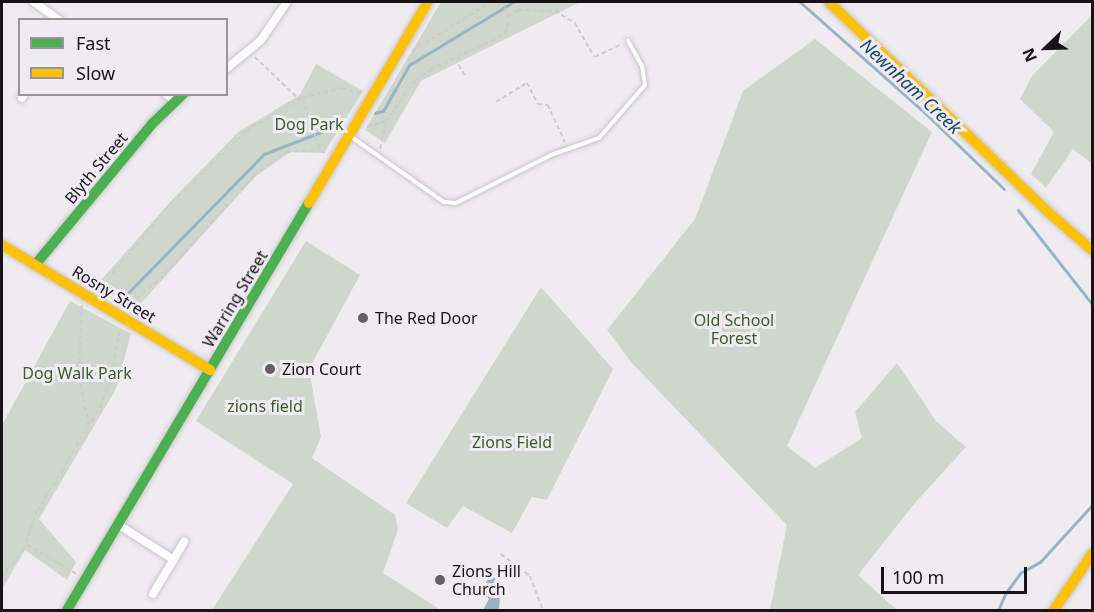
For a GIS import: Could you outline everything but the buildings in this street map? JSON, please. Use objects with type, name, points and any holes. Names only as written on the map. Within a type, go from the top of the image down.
[{"type":"street","points":[[34,2],[55,18]]},
{"type":"street","points":[[228,68],[249,52],[272,27],[287,2]]},
{"type":"street","name":"Warring Street","points":[[67,610],[428,2]]},
{"type":"street","points":[[829,2],[1048,212],[1092,250]]},
{"type":"street","name":"Blyth Street","points":[[35,265],[174,96]]},
{"type":"street","name":"Rosny Street","points":[[2,245],[210,370]]},
{"type":"street","points":[[118,525],[174,560]]},
{"type":"street","points":[[153,594],[184,542]]},
{"type":"street","points":[[1054,610],[1092,554]]},
{"type":"lane","points":[[352,132],[377,155],[449,203],[456,203],[568,148],[599,138],[645,85],[642,66],[628,41]]},
{"type":"path","points":[[399,52],[413,51],[491,2]]},
{"type":"path","points":[[352,132],[386,121],[415,81],[505,34],[508,27],[508,16],[502,3]]},
{"type":"path","points":[[508,16],[518,10],[555,10],[575,23],[595,57],[628,41]]},
{"type":"path","points":[[249,52],[301,99],[321,150],[334,160]]},
{"type":"path","points":[[458,57],[459,65],[465,76]]},
{"type":"path","points":[[496,102],[526,83],[538,104],[548,105],[568,148]]},
{"type":"path","points":[[90,426],[79,377],[80,318],[88,297],[186,187],[246,131],[301,99],[342,88],[351,89],[372,99]]},
{"type":"path","points":[[377,155],[383,144],[386,121]]},
{"type":"path","points":[[2,576],[26,545],[37,511],[105,398],[122,317],[131,304],[165,274],[254,175],[286,152],[321,150]]},
{"type":"path","points":[[26,545],[86,578]]},
{"type":"path","points":[[501,554],[530,576],[543,610]]},
{"type":"green space","points":[[441,2],[580,2],[421,81],[385,143],[365,130]]},
{"type":"green space","points":[[1092,15],[1092,164],[1073,149],[1046,188],[1031,174],[1054,132],[1020,99],[1032,76]]},
{"type":"green space","name":"Old School Forest","points":[[815,39],[932,132],[787,446],[815,468],[862,438],[855,412],[897,363],[936,421],[966,447],[914,504],[858,575],[897,610],[770,610],[787,525],[631,362],[607,330],[695,219],[743,91]]},
{"type":"green space","name":"Dog Park","points":[[316,64],[363,91],[324,153],[290,152],[255,177],[134,311],[94,288],[171,201],[238,132],[300,95]]},
{"type":"green space","name":"zions field","points":[[306,241],[360,275],[309,369],[321,437],[312,458],[395,515],[398,529],[383,573],[441,610],[212,610],[293,484],[196,421]]},
{"type":"green space","name":"Zions Field","points":[[541,287],[613,369],[547,500],[532,497],[512,533],[463,506],[447,528],[406,503]]},
{"type":"green space","name":"Dog Walk Park","points":[[70,301],[131,334],[116,389],[39,519],[76,562],[67,580],[25,550],[2,589],[2,425]]},
{"type":"water","points":[[490,575],[501,582],[499,610],[483,610],[489,599],[481,592]]},
{"type":"waterway","points":[[375,113],[383,111],[409,65],[513,2]]},
{"type":"waterway","name":"Newnham Creek","points":[[800,2],[924,112],[1004,189]]},
{"type":"waterway","points":[[120,301],[264,154],[336,126]]},
{"type":"waterway","name":"Newnham Creek","points":[[1018,210],[1092,304]]},
{"type":"waterway","name":"Newnham Creek","points":[[998,610],[1005,594],[1020,573],[1040,562],[1092,505]]},
{"type":"traffic: fast","points":[[35,265],[153,123],[181,96]]},
{"type":"traffic: fast","points":[[67,610],[309,203]]},
{"type":"traffic: slow","points":[[309,203],[428,2]]},
{"type":"traffic: slow","points":[[829,2],[1048,212],[1092,250]]},
{"type":"traffic: slow","points":[[2,245],[210,370]]},
{"type":"traffic: slow","points":[[1054,610],[1092,554]]},
{"type":"place","name":"The Red Door","points":[[363,318]]},
{"type":"place","name":"Zion Court","points":[[270,369]]},
{"type":"place","name":"Zions Hill Church","points":[[440,580]]}]
